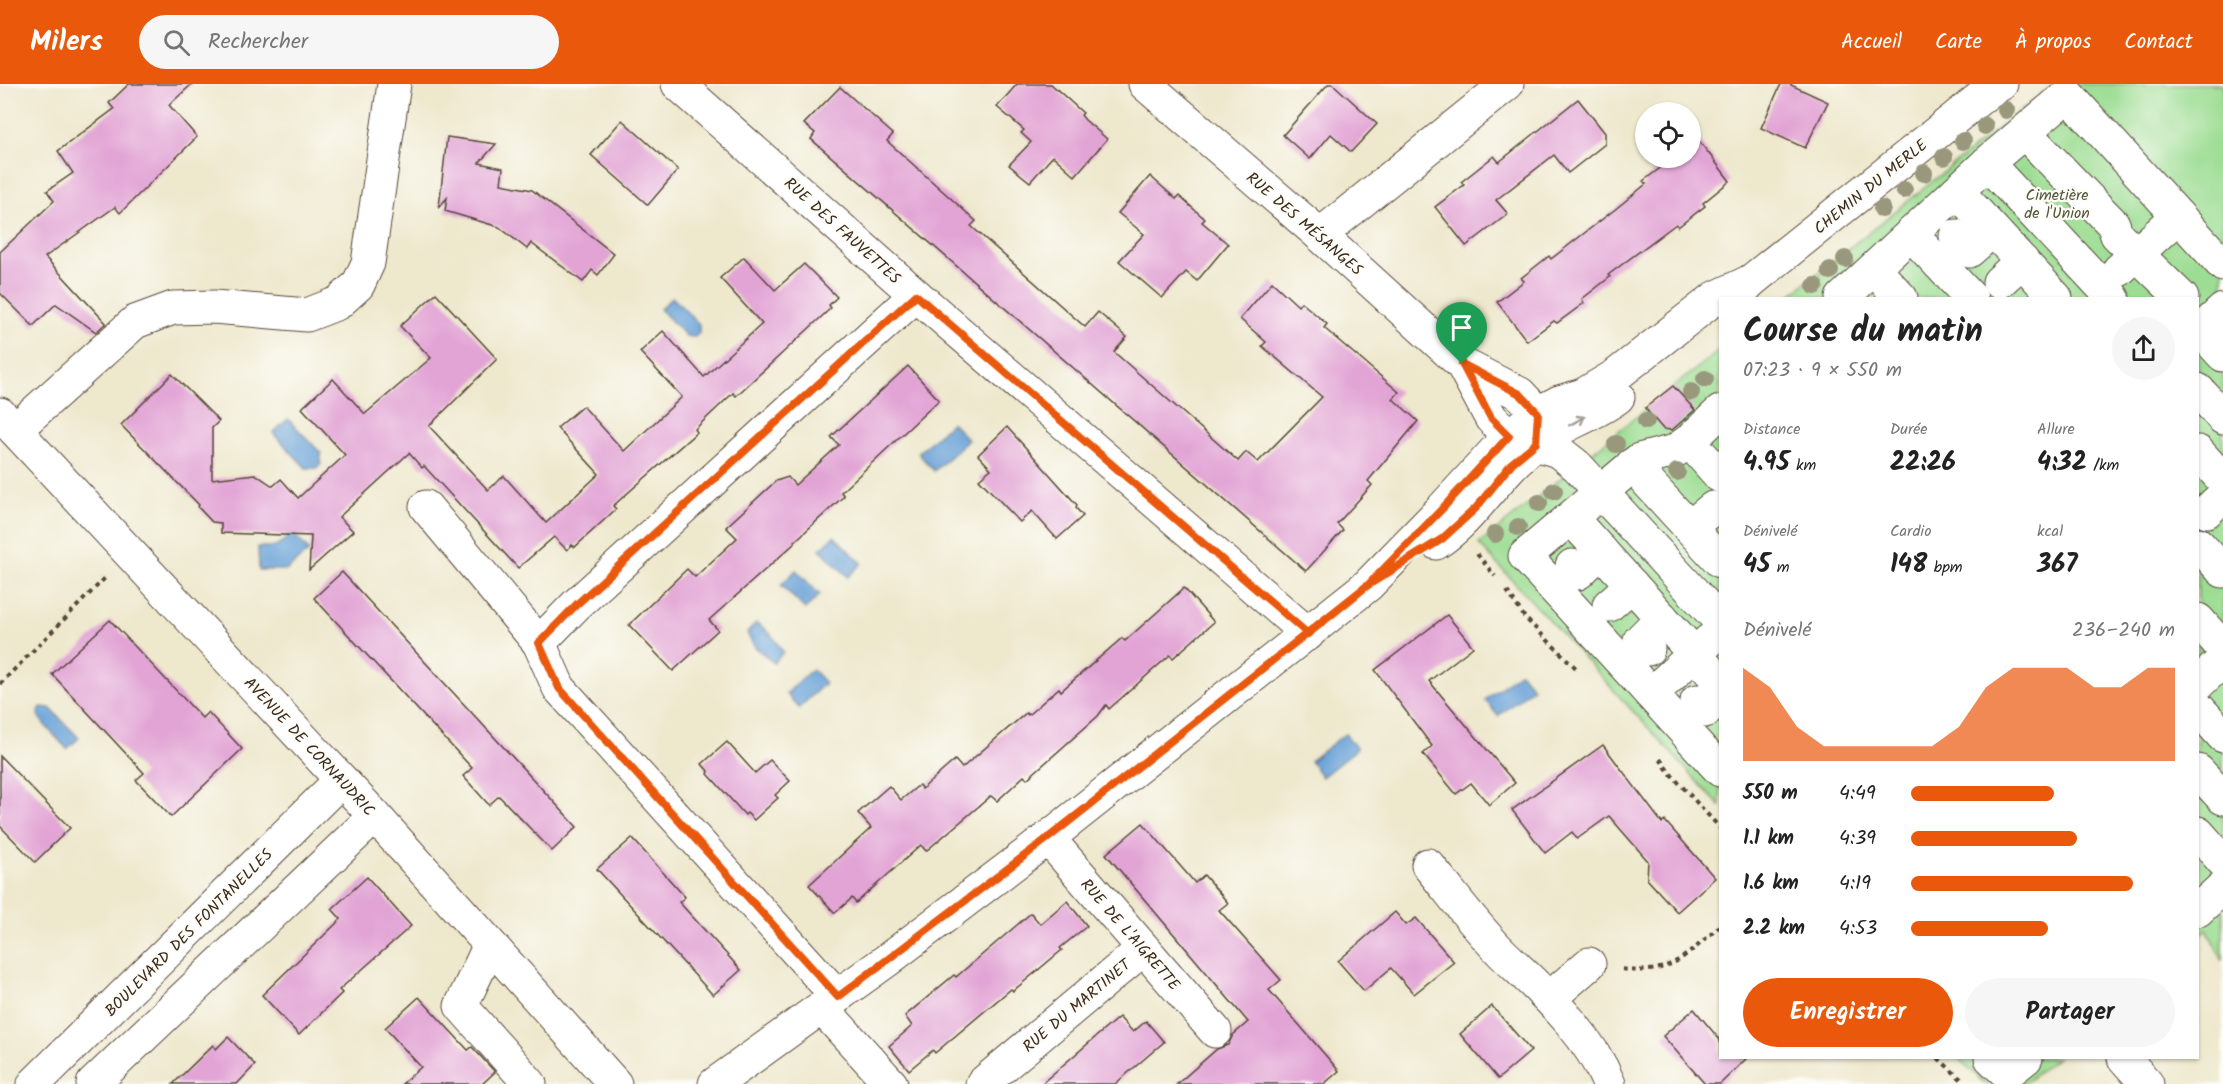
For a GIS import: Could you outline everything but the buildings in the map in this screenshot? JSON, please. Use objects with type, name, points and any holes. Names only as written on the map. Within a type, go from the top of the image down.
[{"type":"street","points":[[8,422],[135,322],[173,308],[214,307],[307,315],[338,303],[358,285],[368,263],[394,84]]},
{"type":"street","name":"RUE DES FAUVETTES","points":[[678,84],[916,295],[1308,634]]},
{"type":"street","name":"RUE DES MÉSANGES","points":[[1145,84],[1320,235],[1462,364],[1491,418],[1528,431]]},
{"type":"street","points":[[1320,235],[1507,84]]},
{"type":"street","name":"CHEMIN DU MERLE","points":[[1722,297],[1751,293],[1994,86]]},
{"type":"street","points":[[1843,297],[1987,163],[2068,95],[2223,265]]},
{"type":"street","points":[[2025,133],[2071,163],[2110,204],[2117,234],[2136,254],[2181,286]]},
{"type":"street","points":[[1987,163],[2101,294],[2136,254],[2178,216]]},
{"type":"street","points":[[1958,191],[1993,230],[2018,287]]},
{"type":"street","points":[[1956,236],[1969,251],[1993,230]]},
{"type":"street","points":[[1911,234],[2018,287]]},
{"type":"street","points":[[1874,269],[1901,297]]},
{"type":"street","points":[[539,643],[576,605],[916,295]]},
{"type":"street","name":"CHEMIN DU MERLE","points":[[715,1084],[830,1002],[1048,838],[1308,634],[1368,585],[1441,510],[1559,402],[1582,395],[1615,376],[1715,298],[1719,297]]},
{"type":"street","name":"CHEMIN DU MERLE","points":[[1528,431],[1611,402],[1700,334],[1719,316]]},
{"type":"street","points":[[2204,324],[2223,355]]},
{"type":"street","points":[[2199,391],[2223,417]]},
{"type":"street","points":[[1719,413],[1675,451],[1639,460],[1632,465],[1526,556],[1719,767]]},
{"type":"street","name":"AVENUE DE CORNAUDRIC","points":[[8,422],[375,816],[615,1084]]},
{"type":"street","points":[[1528,431],[1577,466],[1719,620]]},
{"type":"street","points":[[1689,441],[1719,475]]},
{"type":"street","points":[[1632,465],[1701,518],[1719,559]]},
{"type":"street","points":[[426,507],[539,643],[559,688],[830,1002],[891,1084]]},
{"type":"street","points":[[1571,518],[1601,551],[1620,595],[1662,618],[1695,654],[1713,694]]},
{"type":"street","points":[[2199,545],[2223,571]]},
{"type":"street","points":[[1572,566],[1578,573],[1601,551]]},
{"type":"street","points":[[1648,649],[1640,639],[1662,618]]},
{"type":"street","points":[[2199,621],[2223,648]]},
{"type":"street","points":[[1651,694],[1719,631]]},
{"type":"street","points":[[2199,683],[2223,660]]},
{"type":"street","points":[[2199,772],[2223,798]]},
{"type":"street","name":"BOULEVARD DES FONTANELLES","points":[[34,1084],[341,780]]},
{"type":"street","points":[[88,1031],[109,1077],[375,816]]},
{"type":"street","name":"RUE DE L'AIGRETTE","points":[[1048,838],[1215,1031]]},
{"type":"street","points":[[1428,865],[1501,951],[1550,998],[1587,1042],[1609,1084]]},
{"type":"street","points":[[2199,909],[2223,887]]},
{"type":"street","points":[[490,945],[461,1006],[530,1084]]},
{"type":"street","name":"RUE DU MARTINET","points":[[982,1084],[1143,949]]},
{"type":"street","points":[[1550,998],[1589,964]]},
{"type":"street","points":[[1992,1059],[2007,1073],[2025,1059]]},
{"type":"street","points":[[2125,1059],[2147,1084]]},
{"type":"path","points":[[0,684],[130,552]]},
{"type":"path","points":[[1589,964],[1640,972],[1679,962],[1719,927]]},
{"type":"path","points":[[1939,1059],[1966,1084]]},
{"type":"green space","name":"Cimetière de l'Union","points":[[2054,84],[2223,84],[2223,961],[2207,930],[2199,937],[2199,297],[1788,297]]},
{"type":"green space","points":[[1719,351],[1719,805],[1479,544]]},
{"type":"green space","points":[[1959,1059],[2056,1059],[2023,1084],[1985,1084]]},
{"type":"water","points":[[672,297],[699,324],[699,333],[695,337],[686,336],[660,309]]},
{"type":"water","points":[[288,419],[321,453],[321,464],[317,468],[306,468],[273,433]]},
{"type":"water","points":[[952,422],[968,440],[934,471],[918,453]]},
{"type":"water","points":[[293,533],[309,551],[287,570],[259,570],[258,547],[276,547]]},
{"type":"water","points":[[834,536],[862,563],[848,577],[820,549]]},
{"type":"water","points":[[796,570],[820,595],[805,609],[781,585]]},
{"type":"water","points":[[756,623],[772,636],[783,652],[774,663],[754,646],[747,633]]},
{"type":"water","points":[[812,669],[825,683],[799,708],[786,694]]},
{"type":"water","points":[[1520,672],[1533,688],[1498,716],[1485,700]]},
{"type":"water","points":[[41,707],[50,708],[79,738],[67,749],[38,715]]},
{"type":"water","points":[[1345,734],[1357,749],[1322,777],[1310,761]]},
{"type":"route","points":[[1462,364],[1491,418],[1509,436],[1368,585],[1308,634],[916,295],[576,605],[539,643],[559,688],[838,997],[1048,838],[1308,634],[1368,585],[1442,539],[1476,508],[1512,463],[1536,443],[1538,413],[1520,394],[1462,364]]}]
